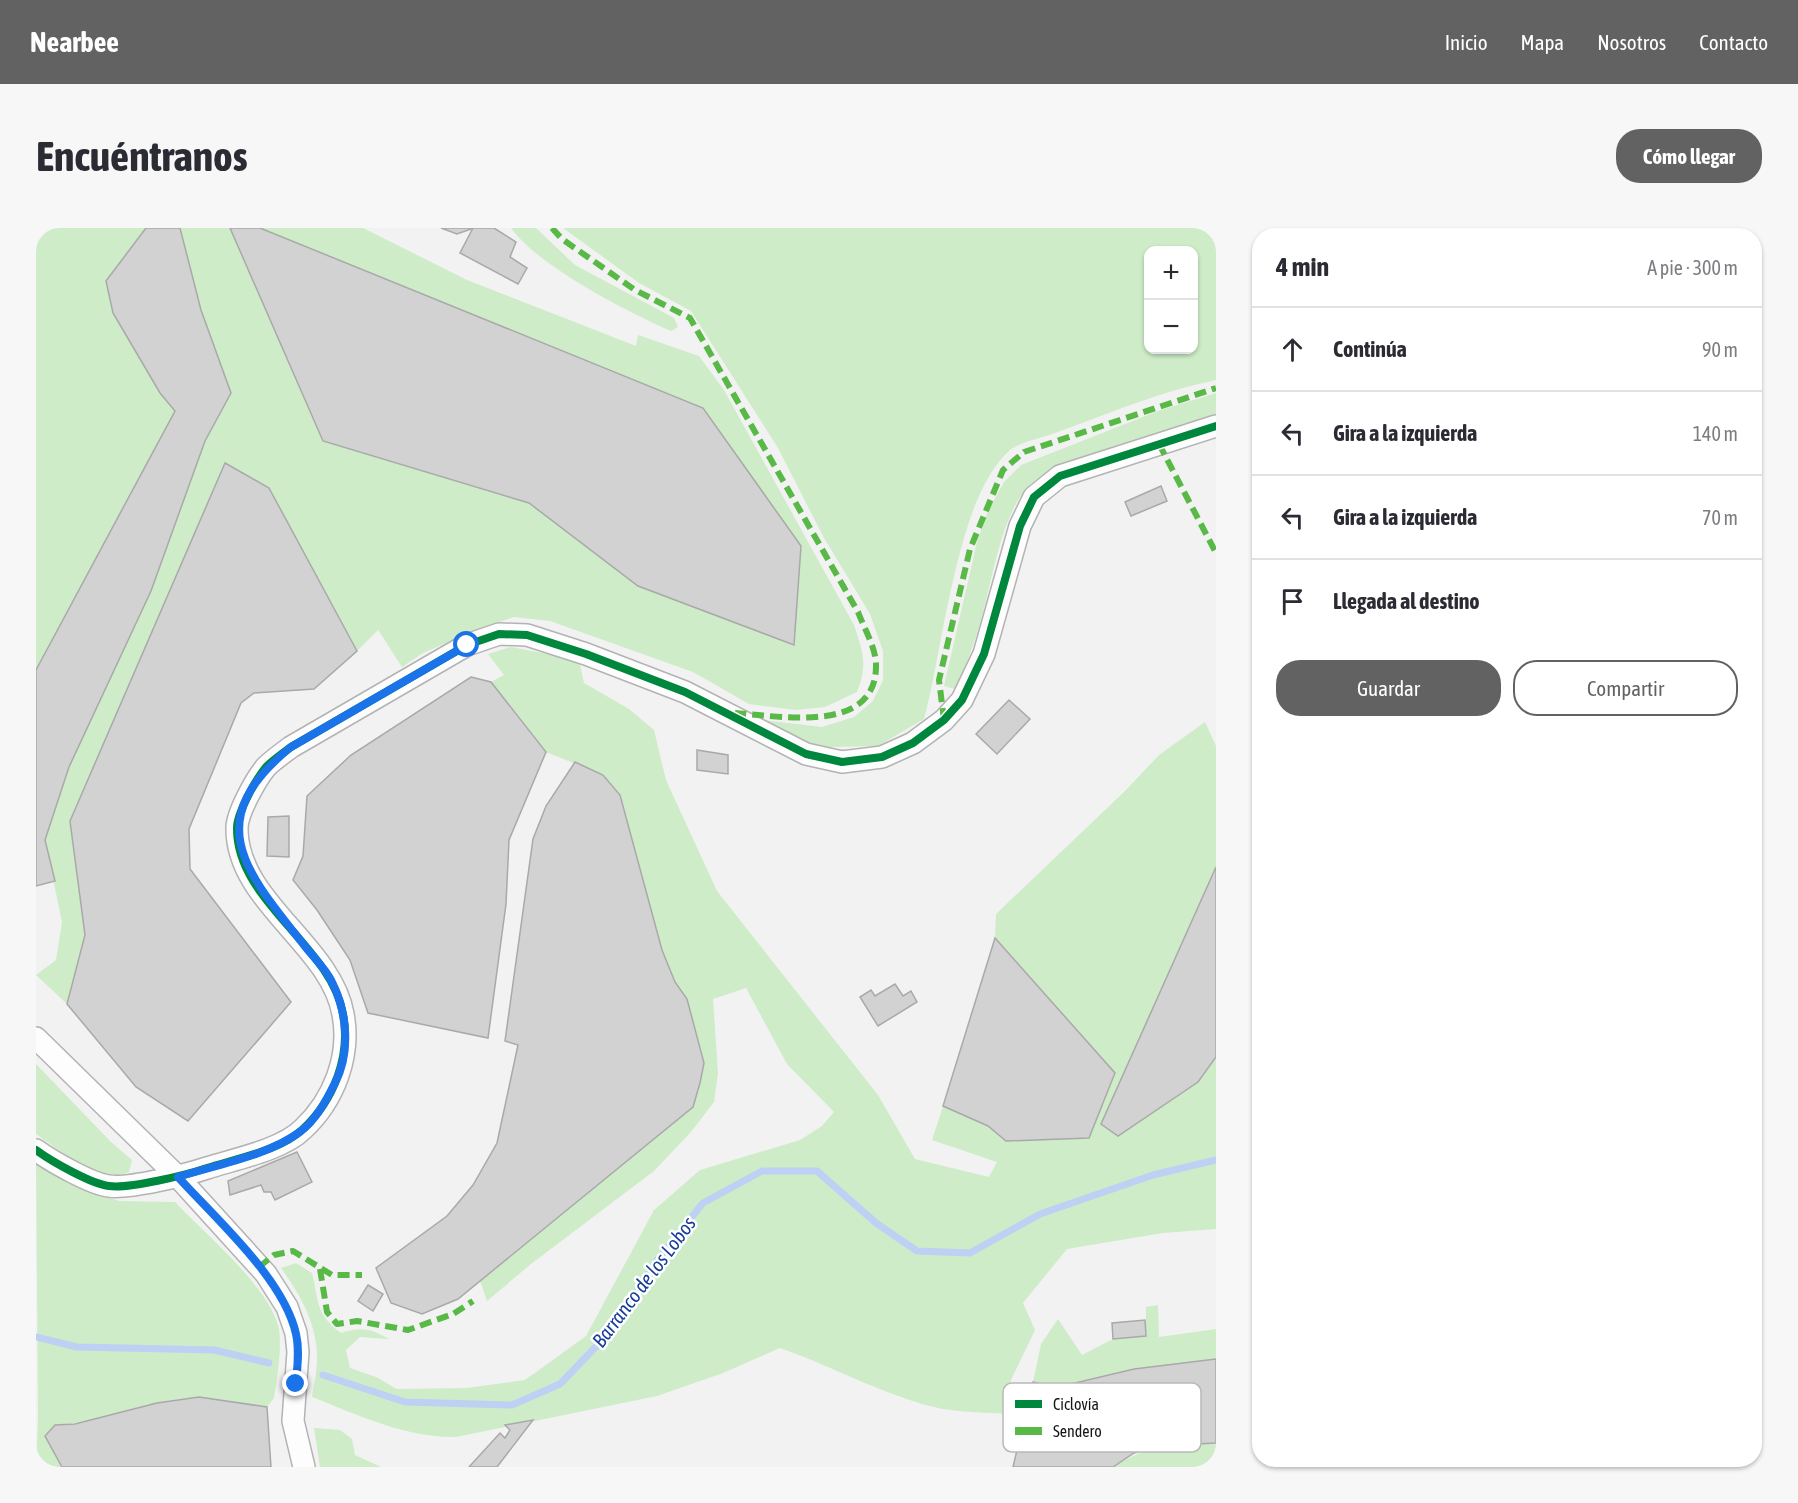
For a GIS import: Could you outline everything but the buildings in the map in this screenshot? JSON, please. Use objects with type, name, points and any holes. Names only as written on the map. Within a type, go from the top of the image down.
[{"type":"street","points":[[36,1150],[53,1162],[109,1186],[178,1177],[272,1147],[303,1130],[327,1099],[341,1071],[345,1043],[343,1013],[331,980],[258,886],[243,858],[237,827],[248,797],[266,767],[291,747],[467,645],[499,634],[527,634],[685,692],[806,754],[842,762],[882,757],[921,737],[944,720],[962,700],[984,654],[1020,526],[1034,497],[1060,476],[1216,426]]},
{"type":"street","points":[[36,1038],[178,1177],[266,1274],[287,1307],[296,1333],[298,1352],[293,1421],[304,1467]]},
{"type":"green space","points":[[36,228],[146,228],[106,281],[113,313],[175,411],[36,670]]},
{"type":"green space","points":[[180,228],[230,228],[323,441],[529,503],[703,408],[260,228],[363,228],[467,280],[636,346],[638,335],[699,356],[724,390],[854,625],[863,658],[857,692],[825,707],[796,710],[749,704],[693,672],[550,621],[514,617],[481,628],[423,653],[402,667],[378,630],[357,651],[269,488],[225,463],[70,821],[85,935],[67,1004],[36,975],[56,960],[62,922],[45,840],[69,767],[205,441],[231,393],[201,310]]},
{"type":"green space","points":[[511,228],[536,228],[575,265],[674,318],[678,327],[671,331],[585,287],[541,257]]},
{"type":"green space","points":[[563,228],[1216,228],[1216,380],[1155,397],[1025,443],[1009,451],[991,473],[976,503],[964,539],[924,719],[878,746],[805,746],[754,719],[822,727],[854,717],[873,701],[883,680],[883,651],[870,614],[824,538],[778,448],[691,311],[639,283]]},
{"type":"green space","points":[[1216,393],[1216,415],[1114,446],[1059,467],[1038,479],[1025,490],[1016,503],[1003,535],[979,628],[958,685],[955,689],[944,686],[977,542],[988,511],[1004,482],[1021,465],[1158,411]]},
{"type":"green space","points":[[511,647],[579,660],[584,683],[629,709],[654,730],[666,780],[717,891],[878,1095],[915,1159],[989,1177],[997,1162],[932,1140],[943,1106],[988,1126],[1006,1141],[1089,1138],[1115,1074],[995,938],[996,914],[1125,791],[1159,755],[1205,722],[1216,746],[1216,867],[1101,1124],[1118,1135],[1198,1082],[1216,1057],[1216,1229],[1163,1233],[1067,1249],[1023,1303],[1035,1330],[1011,1383],[1003,1383],[1003,1414],[934,1407],[876,1387],[780,1348],[723,1373],[657,1396],[456,1437],[401,1430],[312,1397],[317,1359],[316,1342],[310,1319],[294,1287],[281,1268],[296,1263],[312,1273],[322,1313],[326,1320],[341,1333],[366,1330],[389,1339],[360,1337],[346,1350],[350,1368],[376,1377],[397,1389],[467,1388],[525,1380],[586,1336],[654,1210],[700,1170],[800,1140],[822,1126],[834,1112],[787,1064],[746,988],[713,999],[718,1073],[714,1102],[691,1132],[654,1171],[531,1264],[487,1301],[480,1281],[704,1063],[687,999],[675,982],[662,950],[620,795],[603,775],[546,752],[491,682],[504,675],[488,654]]},
{"type":"green space","points":[[36,1064],[111,1142],[132,1160],[129,1172],[118,1175],[93,1170],[80,1164],[36,1134]]},
{"type":"green space","points":[[36,1163],[66,1182],[119,1201],[175,1202],[233,1260],[261,1293],[278,1325],[280,1351],[277,1381],[274,1398],[267,1407],[215,1399],[180,1399],[92,1420],[56,1425],[45,1436],[62,1467],[36,1467],[38,1418]]},
{"type":"green space","points":[[1158,1305],[1159,1337],[1216,1329],[1216,1359],[1134,1369],[1075,1383],[1033,1382],[1041,1344],[1058,1319],[1082,1355],[1113,1339],[1146,1336],[1146,1307]]},
{"type":"green space","points":[[314,1428],[340,1430],[352,1439],[355,1455],[381,1467],[320,1467]]},
{"type":"green space","points":[[1216,1443],[1216,1467],[1113,1467],[1144,1452],[1201,1452],[1201,1444]]},
{"type":"waterway","name":"Barranco de los Lobos","points":[[323,1375],[405,1402],[512,1405],[560,1384],[612,1330],[655,1263],[703,1203],[762,1171],[817,1171],[876,1223],[917,1251],[970,1253],[1040,1214],[1153,1175],[1216,1160]]},
{"type":"waterway","points":[[36,1337],[77,1347],[214,1350],[269,1363]]},
{"type":"marked path","points":[[552,228],[562,239],[635,290],[690,318],[858,612],[872,645],[876,665],[872,687],[861,702],[844,712],[800,718],[735,713]]},
{"type":"marked path","points":[[944,720],[939,680],[970,549],[1003,470],[1024,452],[1216,388]]},
{"type":"marked path","points":[[1159,444],[1216,553]]},
{"type":"marked path","points":[[259,1267],[274,1255],[293,1251],[332,1275],[362,1275]]},
{"type":"marked path","points":[[320,1269],[327,1312],[337,1324],[357,1321],[408,1330],[453,1314],[473,1301]]},
{"type":"cycle path","points":[[36,1150],[71,1171],[101,1184],[118,1186],[143,1183],[198,1171],[283,1143],[303,1129],[323,1105],[338,1076],[342,1061],[345,1030],[343,1014],[335,989],[321,966],[251,878],[241,854],[237,828],[244,805],[262,772],[291,747],[467,645],[499,634],[527,635],[586,654],[685,692],[806,754],[842,762],[882,757],[913,743],[944,720],[962,700],[984,654],[1020,526],[1034,497],[1060,476],[1216,426]]},
{"type":"route","points":[[296,1384],[298,1352],[296,1333],[287,1307],[266,1274],[178,1177],[272,1147],[303,1130],[327,1099],[341,1071],[345,1043],[343,1013],[331,980],[258,886],[243,858],[237,827],[248,797],[266,767],[291,747],[467,645]]}]
